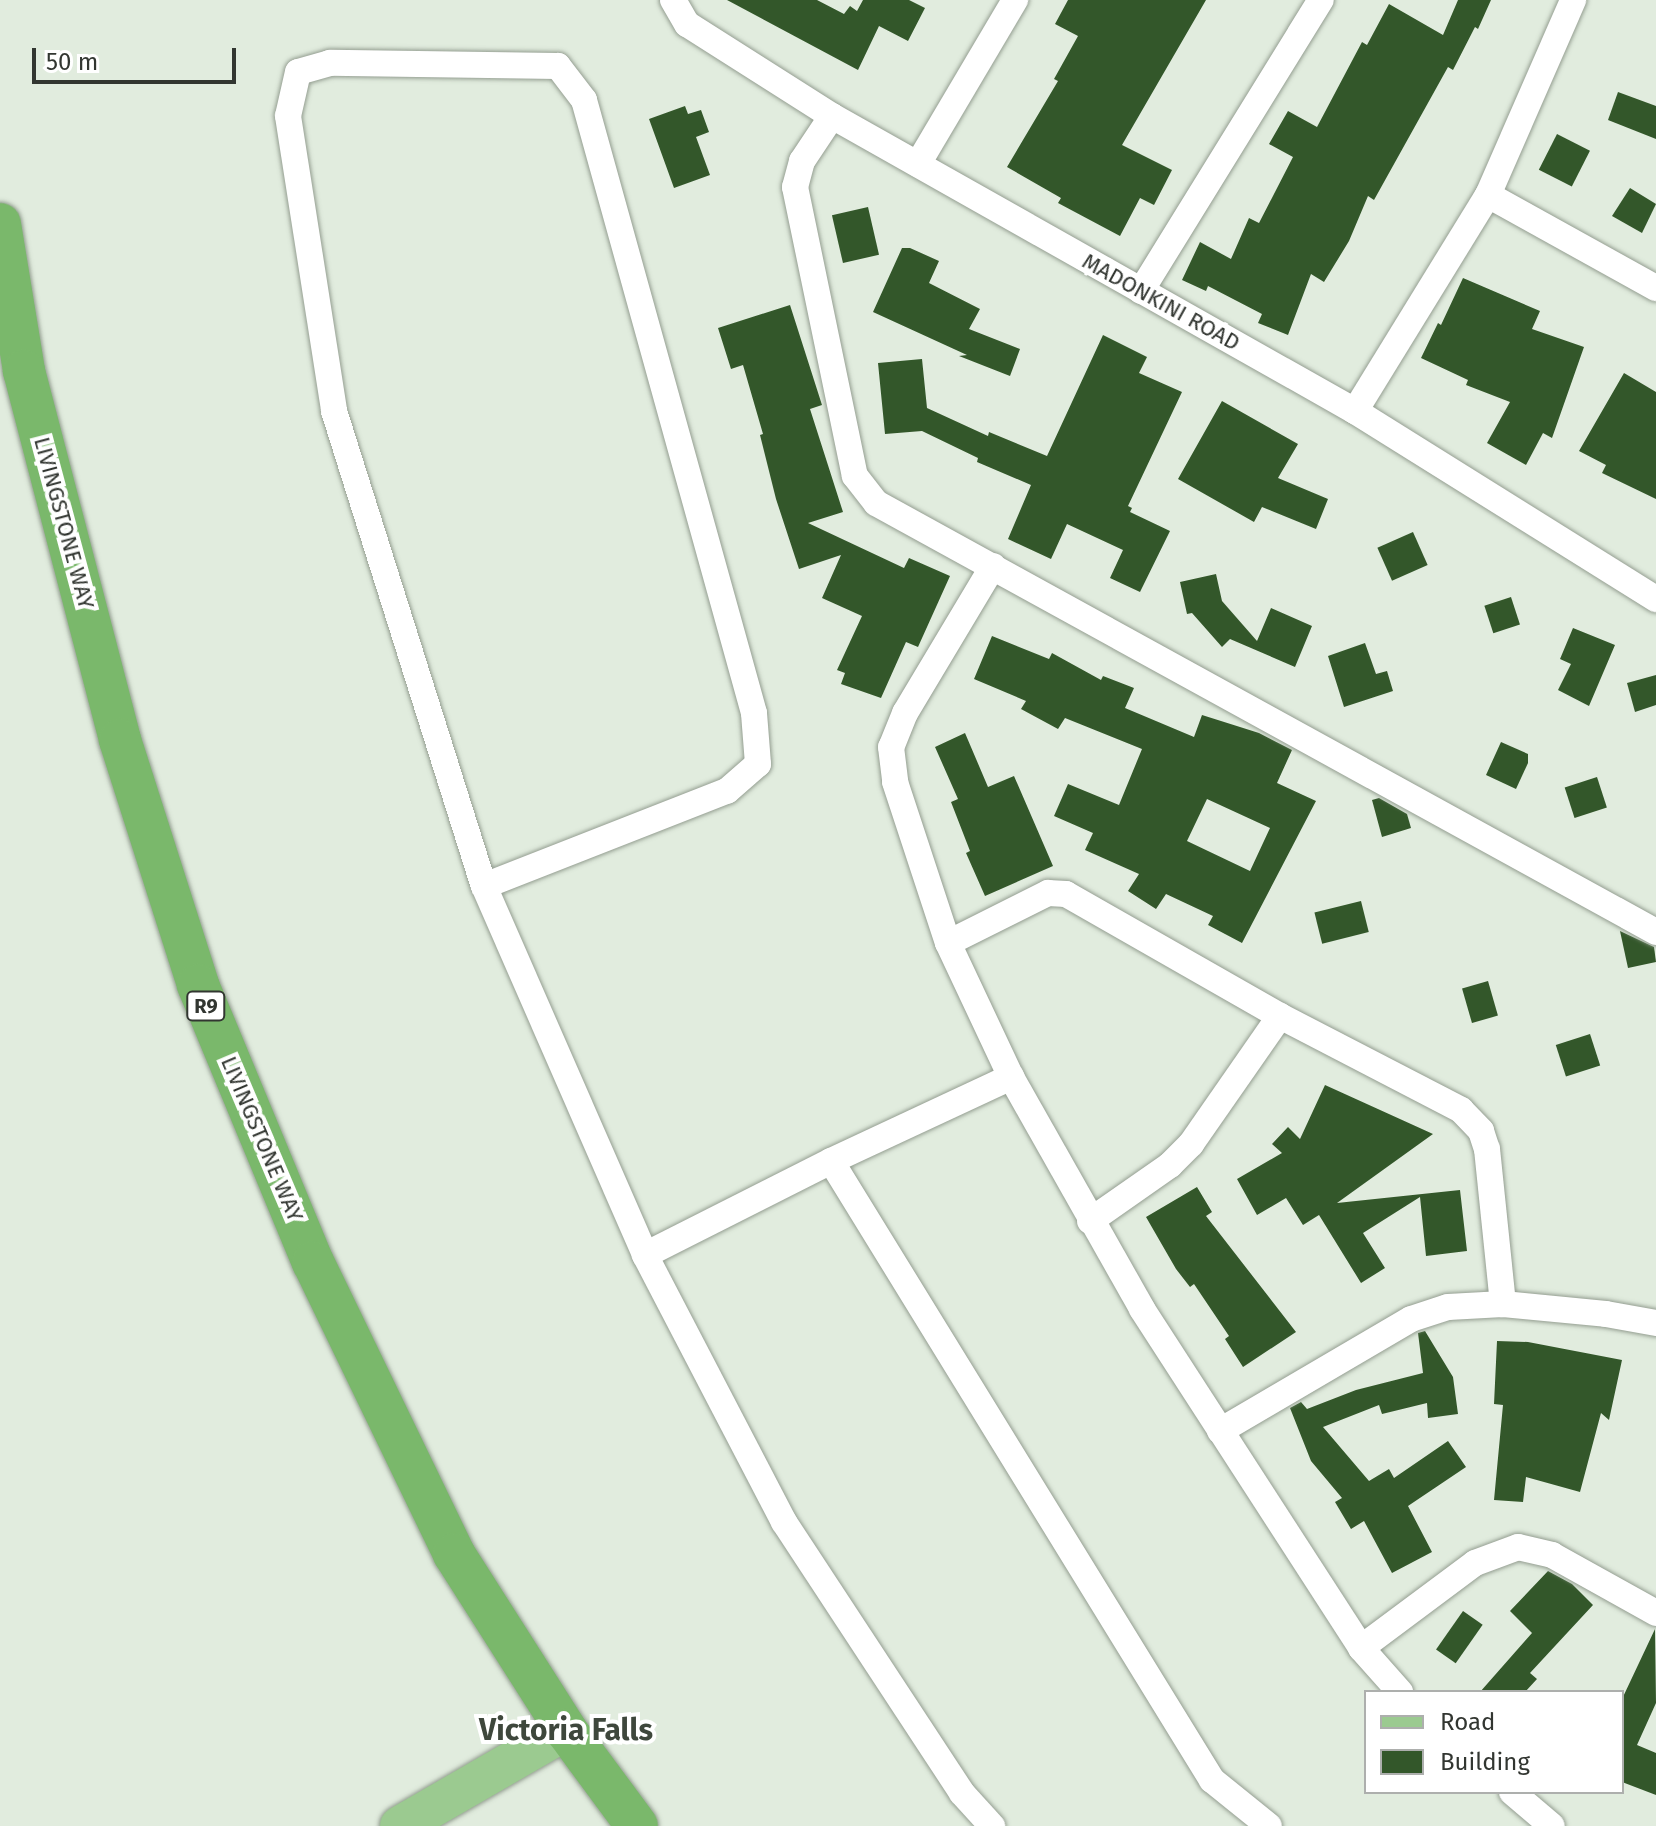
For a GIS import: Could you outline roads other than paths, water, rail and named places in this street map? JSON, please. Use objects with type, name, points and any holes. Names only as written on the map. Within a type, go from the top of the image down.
[{"type":"highway","name":"LIVINGSTONE WAY","points":[[0,224],[24,371],[104,678],[198,985],[313,1262],[454,1554],[566,1730]]},
{"type":"highway","name":"R9","points":[[566,1730],[637,1826]]},
{"type":"main road","points":[[400,1826],[566,1730]]},
{"type":"street","name":"MADONKINI ROAD","points":[[673,0],[687,24],[832,116],[1355,411],[1656,599]]},
{"type":"street","points":[[918,164],[1015,0]]},
{"type":"street","points":[[1141,291],[1321,0]]},
{"type":"street","points":[[1355,411],[1488,195],[1567,4]]},
{"type":"street","points":[[484,886],[727,791],[758,764],[754,713],[584,100],[558,66],[330,63],[298,72],[288,116],[334,411],[484,886],[645,1255],[784,1522],[962,1793],[992,1826]]},
{"type":"street","points":[[832,116],[802,161],[795,187],[855,476],[876,503],[1656,932]]},
{"type":"street","points":[[1488,195],[1656,288]]},
{"type":"street","points":[[993,566],[905,713],[891,747],[895,782],[948,943],[1011,1077],[1090,1221],[1220,1431],[1361,1648],[1398,1690]]},
{"type":"street","points":[[948,943],[1057,891],[1086,904],[1280,1016],[1451,1104],[1481,1131],[1487,1149],[1503,1304]]},
{"type":"street","points":[[1090,1221],[1170,1165],[1191,1144],[1280,1016]]},
{"type":"street","points":[[645,1255],[831,1161],[1011,1077]]},
{"type":"street","points":[[831,1161],[1212,1780],[1269,1826]]},
{"type":"street","points":[[1220,1431],[1411,1319],[1448,1307],[1503,1304],[1606,1314],[1656,1323]]},
{"type":"street","points":[[1361,1648],[1475,1563],[1518,1547],[1552,1555],[1656,1613]]},
{"type":"street","points":[[1514,1794],[1552,1826]]},
{"type":"district","name":"Victoria Falls","points":[[566,1730]]}]
